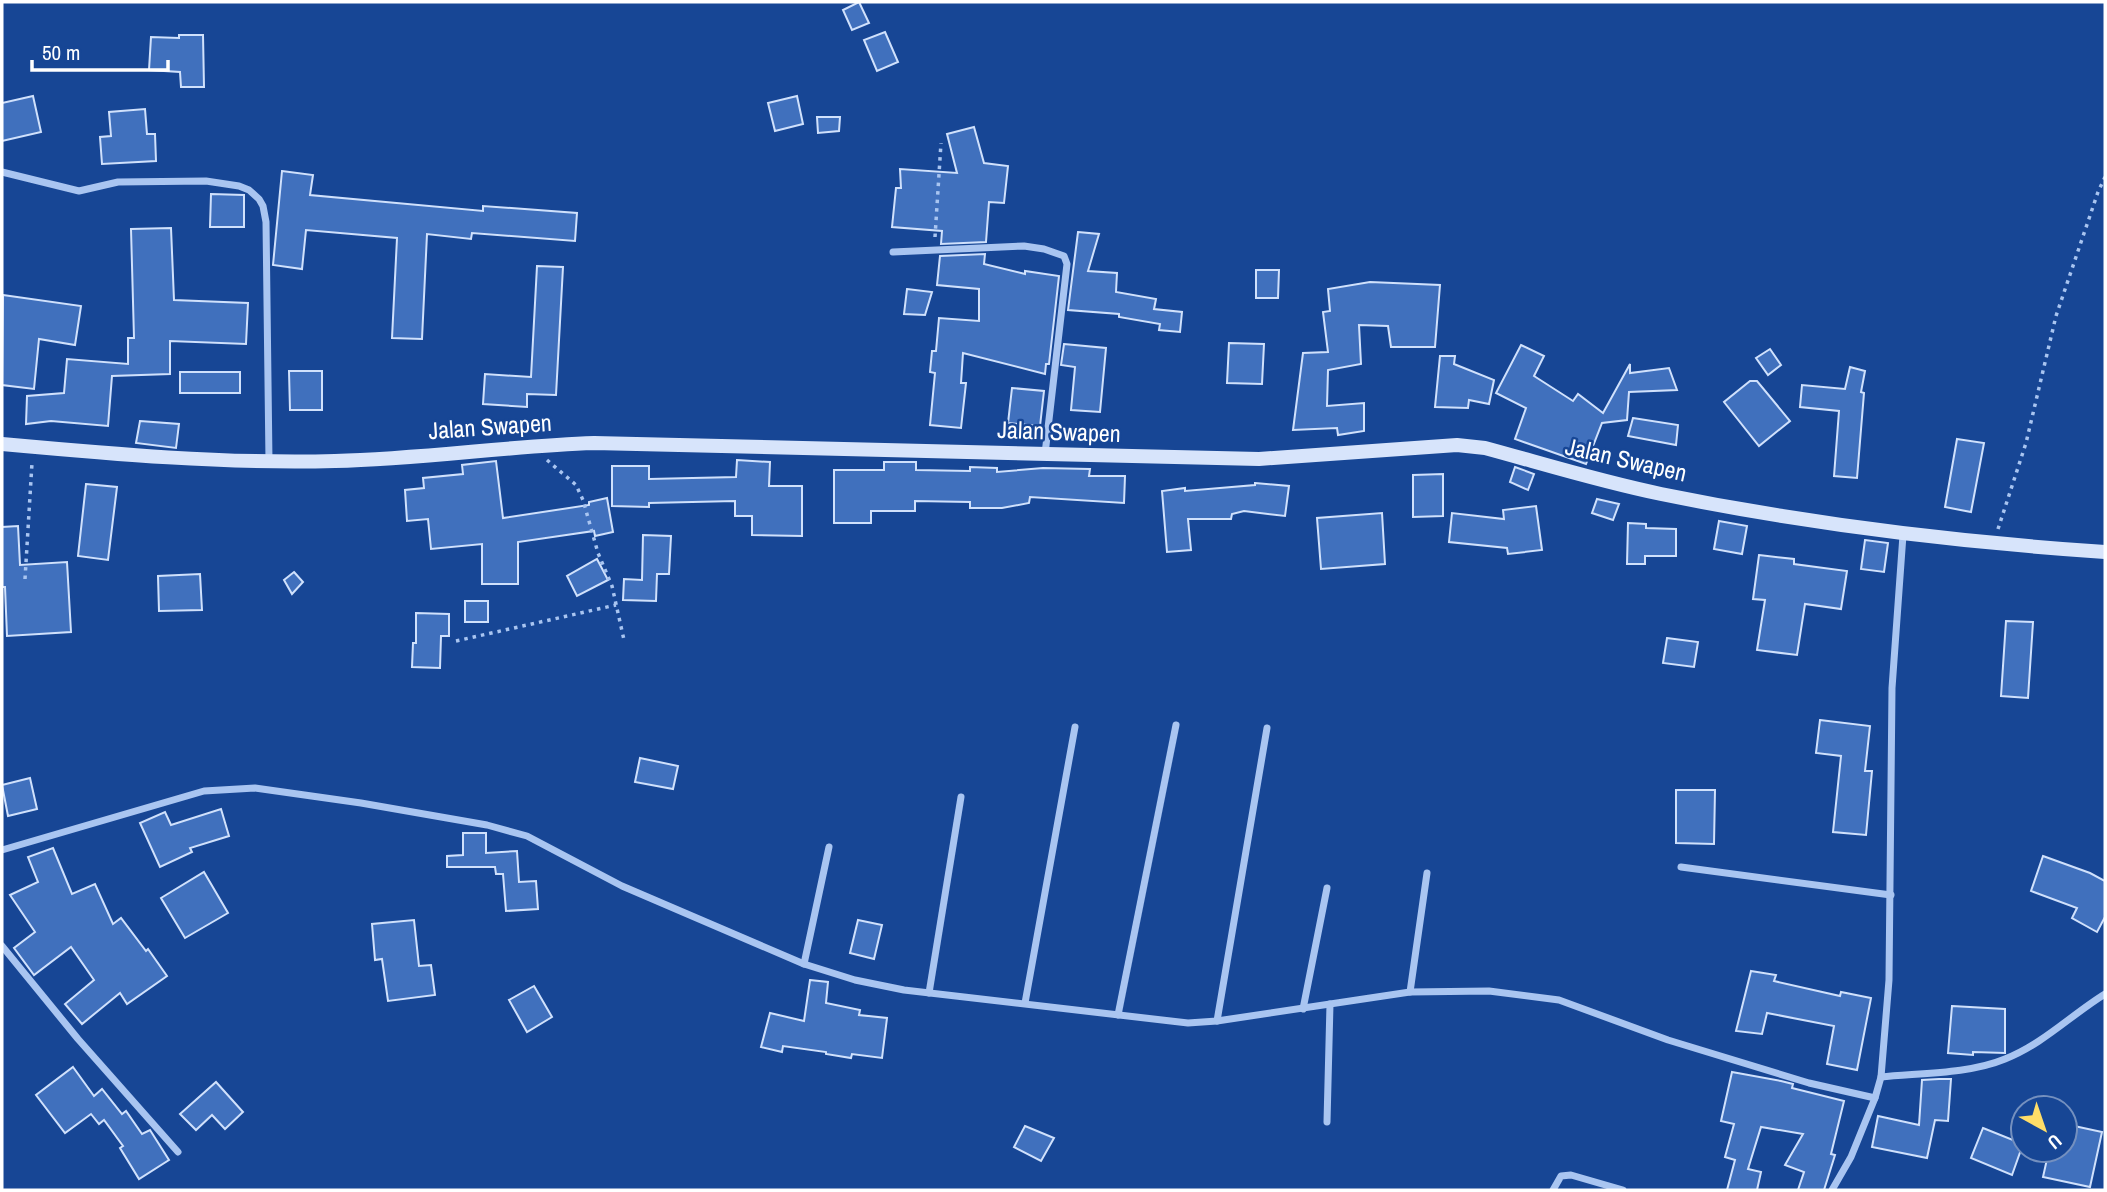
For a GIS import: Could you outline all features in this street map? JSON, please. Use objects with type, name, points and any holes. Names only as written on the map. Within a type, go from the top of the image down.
[{"type":"main road","name":"Jalan Swapen","points":[[2,444],[184,458],[269,461],[337,461],[530,445],[594,443],[1259,460],[1457,445],[1485,448],[1662,494],[1903,535],[2105,552]]},
{"type":"street","points":[[2,172],[79,191],[118,182],[206,181],[239,186],[255,194],[263,206],[266,222],[269,461]]},
{"type":"street","points":[[893,252],[1024,246],[1057,252],[1064,256],[1067,264],[1045,454]]},
{"type":"street","points":[[1832,1190],[1851,1157],[1881,1077],[1889,980],[1892,688],[1903,535]]},
{"type":"street","points":[[1118,1015],[1176,725]]},
{"type":"street","points":[[1025,1003],[1075,727]]},
{"type":"street","points":[[1217,1021],[1268,728]]},
{"type":"street","points":[[2,850],[204,791],[256,788],[487,825],[527,836],[622,886],[804,964],[855,980],[904,990],[1188,1023],[1410,992],[1489,991],[1559,1000],[1668,1040],[1809,1083],[1875,1098]]},
{"type":"street","points":[[929,993],[961,797]]},
{"type":"street","points":[[804,964],[829,847]]},
{"type":"street","points":[[1681,867],[1891,895]]},
{"type":"street","points":[[1410,992],[1427,873]]},
{"type":"street","points":[[1303,1009],[1327,888]]},
{"type":"street","points":[[2,946],[78,1039],[178,1152]]},
{"type":"street","points":[[1881,1077],[1987,1065],[2006,1059],[2065,1025],[2105,994]]},
{"type":"street","points":[[1327,1122],[1330,1004]]},
{"type":"street","points":[[1553,1190],[1561,1176],[1571,1175],[1623,1190]]},
{"type":"path","points":[[935,250],[934,229],[941,143]]},
{"type":"path","points":[[1992,544],[2026,443],[2056,316],[2105,177]]},
{"type":"path","points":[[530,445],[576,485],[598,553],[612,586],[624,640]]},
{"type":"path","points":[[24,579],[34,447]]},
{"type":"path","points":[[456,641],[616,605]]},
{"type":"building","points":[[859,2],[869,23],[852,30],[843,10]]},
{"type":"building","points":[[885,32],[898,62],[877,71],[864,40]]},
{"type":"building","points":[[179,35],[203,35],[204,87],[181,87],[180,72],[149,70],[151,37],[179,38]]},
{"type":"building","points":[[33,96],[41,132],[2,141],[2,103]]},
{"type":"building","points":[[797,96],[803,124],[775,131],[768,103]]},
{"type":"building","points":[[145,109],[147,134],[155,134],[156,161],[102,164],[100,137],[111,136],[109,112]]},
{"type":"building","points":[[817,117],[840,117],[839,131],[818,133]]},
{"type":"building","points":[[974,127],[984,163],[1008,166],[1004,203],[989,202],[986,242],[941,244],[942,231],[892,227],[896,188],[901,188],[900,169],[957,173],[947,134]]},
{"type":"building","points":[[282,171],[313,175],[310,195],[483,211],[483,206],[577,213],[575,241],[472,233],[471,239],[427,234],[422,339],[392,338],[397,238],[306,230],[302,269],[273,265]]},
{"type":"building","points":[[211,194],[244,195],[244,227],[210,227]]},
{"type":"building","points":[[171,228],[174,300],[248,303],[246,344],[170,341],[170,374],[112,376],[108,426],[51,421],[26,424],[27,396],[64,393],[67,359],[128,364],[128,338],[134,338],[131,229]]},
{"type":"building","points":[[1078,232],[1099,234],[1088,271],[1117,273],[1116,292],[1156,299],[1154,309],[1182,312],[1180,332],[1159,330],[1160,324],[1119,317],[1119,314],[1068,310]]},
{"type":"building","points":[[985,254],[984,264],[1025,274],[1025,271],[1059,276],[1049,364],[1046,364],[1045,374],[963,353],[961,383],[966,383],[961,428],[930,425],[935,373],[930,372],[932,351],[936,351],[939,318],[979,321],[979,289],[937,285],[940,256]]},
{"type":"building","points":[[537,266],[563,267],[556,395],[527,394],[527,407],[483,404],[485,374],[531,377]]},
{"type":"building","points":[[1256,270],[1279,270],[1278,298],[1256,298]]},
{"type":"building","points":[[1370,282],[1440,285],[1435,347],[1391,347],[1388,326],[1359,325],[1361,364],[1328,370],[1327,406],[1364,403],[1364,431],[1338,435],[1337,428],[1293,430],[1303,353],[1328,352],[1323,312],[1330,311],[1328,289]]},
{"type":"building","points":[[907,289],[932,292],[925,315],[904,314]]},
{"type":"building","points":[[3,295],[81,306],[75,345],[39,339],[34,389],[2,385]]},
{"type":"building","points":[[1229,343],[1264,344],[1262,384],[1227,383]]},
{"type":"building","points":[[1064,344],[1106,348],[1100,412],[1071,410],[1075,367],[1061,365]]},
{"type":"building","points":[[1521,345],[1544,356],[1534,376],[1573,401],[1578,394],[1603,413],[1630,364],[1630,373],[1669,368],[1677,390],[1629,392],[1627,420],[1602,423],[1586,464],[1515,439],[1526,408],[1496,393]]},
{"type":"building","points":[[1770,349],[1781,365],[1768,375],[1756,358]]},
{"type":"building","points":[[1440,356],[1455,356],[1454,364],[1494,380],[1489,404],[1469,400],[1468,408],[1435,407]]},
{"type":"building","points":[[1850,367],[1865,371],[1861,392],[1864,393],[1857,478],[1834,476],[1839,411],[1800,407],[1802,385],[1845,389]]},
{"type":"building","points":[[289,371],[322,371],[322,410],[290,410]]},
{"type":"building","points":[[180,372],[240,372],[240,393],[180,393]]},
{"type":"building","points":[[1750,381],[1757,381],[1790,421],[1759,446],[1724,402]]},
{"type":"building","points":[[1012,388],[1044,391],[1040,426],[1008,423]]},
{"type":"building","points":[[1633,418],[1678,425],[1676,445],[1628,436]]},
{"type":"building","points":[[140,421],[179,424],[176,448],[136,443]]},
{"type":"building","points":[[1957,439],[1984,443],[1971,512],[1945,507]]},
{"type":"building","points":[[737,460],[770,462],[769,486],[802,486],[802,536],[752,535],[752,516],[735,516],[735,501],[649,503],[649,507],[612,506],[612,466],[649,466],[649,479],[736,477]]},
{"type":"building","points":[[496,461],[503,518],[589,505],[589,502],[607,498],[613,532],[595,536],[594,531],[518,542],[518,584],[482,584],[482,544],[431,549],[428,519],[407,521],[405,490],[424,488],[423,478],[463,474],[462,465]]},
{"type":"building","points":[[884,462],[916,462],[916,470],[970,471],[970,467],[997,468],[997,472],[1043,468],[1090,469],[1089,476],[1125,476],[1124,503],[1030,497],[1029,503],[1002,508],[970,508],[970,502],[915,501],[915,511],[871,511],[871,523],[834,523],[834,470],[884,470]]},
{"type":"building","points":[[1515,467],[1534,474],[1528,490],[1510,482]]},
{"type":"building","points":[[1443,474],[1443,516],[1413,517],[1413,475]]},
{"type":"building","points":[[1255,483],[1289,486],[1285,516],[1244,511],[1232,514],[1231,519],[1188,519],[1191,550],[1167,552],[1162,491]]},
{"type":"building","points":[[86,484],[117,487],[108,560],[78,556]]},
{"type":"building","points":[[1597,499],[1619,504],[1613,520],[1592,513]]},
{"type":"building","points":[[1536,506],[1542,550],[1508,554],[1507,548],[1449,542],[1452,513],[1504,519],[1503,510]]},
{"type":"building","points":[[1382,513],[1385,564],[1321,569],[1317,518]]},
{"type":"building","points":[[1719,521],[1747,526],[1742,554],[1714,549]]},
{"type":"building","points":[[1628,523],[1646,524],[1646,528],[1676,529],[1676,556],[1645,556],[1645,564],[1627,564]]},
{"type":"building","points":[[18,526],[20,565],[67,562],[71,632],[7,636],[5,587],[2,587],[2,527]]},
{"type":"building","points":[[643,535],[671,536],[669,574],[657,574],[656,601],[623,600],[624,579],[642,580]]},
{"type":"building","points":[[1865,540],[1888,543],[1884,572],[1861,569]]},
{"type":"building","points":[[1759,555],[1794,559],[1794,564],[1847,571],[1841,609],[1805,604],[1797,655],[1757,650],[1765,600],[1753,599]]},
{"type":"building","points":[[597,559],[608,580],[577,596],[567,576]]},
{"type":"building","points":[[294,572],[303,582],[292,594],[284,580]]},
{"type":"building","points":[[200,574],[202,610],[159,611],[158,576]]},
{"type":"building","points":[[465,601],[488,601],[488,622],[465,622]]},
{"type":"building","points":[[416,613],[449,614],[449,636],[441,636],[440,668],[412,667],[413,643],[416,643]]},
{"type":"building","points":[[2006,621],[2033,622],[2028,698],[2001,696]]},
{"type":"building","points":[[1667,638],[1698,642],[1694,667],[1663,663]]},
{"type":"building","points":[[1820,720],[1870,726],[1865,771],[1872,771],[1866,835],[1833,832],[1841,756],[1816,753]]},
{"type":"building","points":[[640,758],[678,766],[673,789],[635,782]]},
{"type":"building","points":[[30,778],[37,809],[8,816],[2,785]]},
{"type":"building","points":[[1676,790],[1715,790],[1714,844],[1676,843]]},
{"type":"building","points":[[221,809],[229,836],[190,848],[192,852],[160,867],[140,823],[165,812],[171,825]]},
{"type":"building","points":[[463,833],[486,833],[486,853],[517,851],[519,882],[536,881],[538,909],[506,911],[503,874],[496,874],[495,867],[447,867],[447,856],[463,855]]},
{"type":"building","points":[[53,848],[72,894],[95,884],[113,924],[121,918],[167,976],[127,1004],[120,993],[82,1024],[65,1004],[94,980],[71,947],[34,975],[14,948],[35,932],[10,895],[38,882],[28,857]]},
{"type":"building","points":[[2043,856],[2105,881],[2105,917],[2097,932],[2072,918],[2077,908],[2031,891]]},
{"type":"building","points":[[204,872],[228,913],[185,938],[161,898]]},
{"type":"building","points":[[414,920],[419,966],[431,965],[435,995],[388,1001],[382,959],[375,960],[372,924]]},
{"type":"building","points":[[858,920],[882,925],[874,959],[850,953]]},
{"type":"building","points":[[1751,971],[1776,975],[1774,981],[1840,996],[1841,992],[1871,998],[1857,1070],[1827,1064],[1834,1026],[1767,1013],[1762,1034],[1736,1031]]},
{"type":"building","points":[[810,980],[828,982],[826,1003],[860,1010],[859,1015],[887,1018],[882,1058],[852,1054],[851,1058],[783,1046],[782,1052],[761,1047],[770,1013],[804,1021]]},
{"type":"building","points":[[534,986],[552,1017],[527,1032],[509,1000]]},
{"type":"building","points":[[1952,1006],[2005,1009],[2005,1053],[1948,1053]]},
{"type":"building","points":[[73,1067],[94,1096],[102,1089],[122,1114],[126,1111],[142,1134],[150,1130],[169,1160],[139,1179],[120,1148],[123,1146],[104,1120],[99,1124],[91,1114],[65,1133],[36,1095]]},
{"type":"building","points":[[1732,1072],[1793,1084],[1792,1088],[1844,1101],[1831,1154],[1835,1155],[1824,1190],[1798,1190],[1804,1172],[1785,1165],[1803,1134],[1761,1127],[1748,1169],[1761,1172],[1757,1190],[1727,1190],[1735,1160],[1725,1157],[1734,1124],[1721,1121]]},
{"type":"building","points":[[1951,1079],[1948,1121],[1935,1120],[1927,1158],[1872,1147],[1878,1116],[1919,1125],[1922,1080]]},
{"type":"building","points":[[216,1082],[243,1112],[225,1129],[212,1115],[196,1130],[180,1114]]},
{"type":"building","points":[[1025,1126],[1054,1138],[1041,1161],[1014,1147]]},
{"type":"building","points":[[2079,1127],[2102,1132],[2090,1187],[2043,1177],[2046,1164],[2079,1164]]},
{"type":"building","points":[[1983,1128],[2009,1138],[2009,1164],[2016,1164],[2012,1175],[1971,1158]]}]
